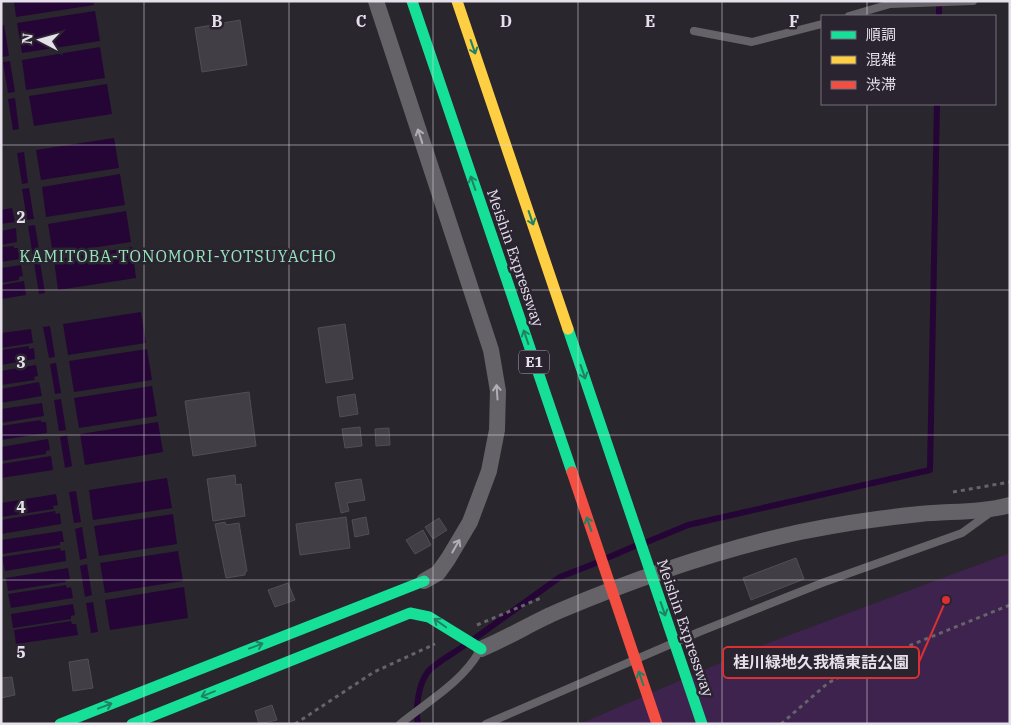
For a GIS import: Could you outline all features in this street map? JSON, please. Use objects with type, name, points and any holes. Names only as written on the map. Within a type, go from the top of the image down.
[{"type":"main road","name":"Meishin Expressway","points":[[412,1],[657,724]]},
{"type":"main road","name":"Meishin Expressway","points":[[458,1],[702,724]]},
{"type":"main road","points":[[60,724],[424,581]]},
{"type":"main road","points":[[132,724],[410,614],[430,616],[466,642],[481,649]]},
{"type":"street","points":[[376,1],[491,350],[498,391],[497,430],[489,470],[470,522],[438,573],[424,581]]},
{"type":"street","points":[[481,649],[578,604],[685,564],[743,547],[800,532],[858,522],[919,514],[1002,507]]},
{"type":"lane","points":[[852,15],[890,4],[973,1]]},
{"type":"lane","points":[[694,31],[752,42],[821,24]]},
{"type":"lane","points":[[486,724],[699,632],[822,583],[962,533],[1002,507]]},
{"type":"lane","points":[[400,724],[452,683],[474,662],[481,649]]},
{"type":"path","points":[[781,724],[828,683],[886,655],[1010,605]]},
{"type":"path","points":[[295,724],[374,672]]},
{"type":"shaded area","points":[[14,1],[93,1],[94,5],[16,17]]},
{"type":"shaded area","points":[[95,11],[100,41],[22,53],[17,23]]},
{"type":"shaded area","points":[[1,25],[4,25],[9,56],[2,57]]},
{"type":"shaded area","points":[[100,47],[105,78],[26,90],[22,60]]},
{"type":"shaded area","points":[[10,61],[15,92],[8,93],[3,62]]},
{"type":"shaded area","points":[[107,84],[112,114],[34,126],[29,96]]},
{"type":"shaded area","points":[[15,98],[19,129],[13,130],[8,99]]},
{"type":"shaded area","points":[[114,138],[119,168],[41,180],[36,150]]},
{"type":"shaded area","points":[[24,152],[28,183],[22,184],[17,153]]},
{"type":"shaded area","points":[[120,174],[125,205],[46,217],[42,187]]},
{"type":"shaded area","points":[[29,188],[34,219],[27,220],[22,189]]},
{"type":"shaded area","points":[[12,208],[15,222],[1,224],[1,210]]},
{"type":"shaded area","points":[[126,211],[131,242],[53,254],[48,224]]},
{"type":"shaded area","points":[[35,225],[40,256],[33,257],[28,226]]},
{"type":"shaded area","points":[[16,228],[17,242],[1,245],[1,231]]},
{"type":"shaded area","points":[[14,246],[14,248],[18,248],[20,259],[1,262],[1,247]]},
{"type":"shaded area","points":[[132,247],[136,278],[58,290],[54,260]]},
{"type":"shaded area","points":[[40,262],[45,293],[39,294],[34,263]]},
{"type":"shaded area","points":[[21,265],[23,276],[19,277],[19,280],[1,283],[1,268]]},
{"type":"shaded area","points":[[24,281],[26,295],[1,299],[1,285]]},
{"type":"shaded area","points":[[141,312],[146,343],[68,355],[63,324]]},
{"type":"shaded area","points":[[50,326],[55,357],[49,358],[43,327]]},
{"type":"shaded area","points":[[31,329],[33,343],[1,348],[1,333]]},
{"type":"shaded area","points":[[29,346],[29,349],[34,348],[35,359],[1,365],[1,350]]},
{"type":"shaded area","points":[[147,349],[152,380],[74,392],[69,361]]},
{"type":"shaded area","points":[[56,363],[61,393],[55,394],[50,364]]},
{"type":"shaded area","points":[[36,365],[38,376],[34,377],[35,380],[1,385],[1,371]]},
{"type":"shaded area","points":[[39,382],[42,396],[1,403],[1,389]]},
{"type":"shaded area","points":[[152,386],[157,416],[79,428],[74,398]]},
{"type":"shaded area","points":[[61,399],[66,430],[59,431],[54,400]]},
{"type":"shaded area","points":[[42,403],[44,416],[1,423],[1,409]]},
{"type":"shaded area","points":[[41,420],[41,422],[46,422],[47,433],[1,440],[1,426]]},
{"type":"shaded area","points":[[158,422],[163,452],[85,465],[80,434]]},
{"type":"shaded area","points":[[67,435],[72,466],[65,468],[60,437]]},
{"type":"shaded area","points":[[48,439],[50,450],[46,451],[46,454],[1,461],[1,447]]},
{"type":"shaded area","points":[[51,456],[53,470],[1,478],[1,464]]},
{"type":"shaded area","points":[[167,478],[172,508],[93,520],[89,490]]},
{"type":"shaded area","points":[[76,491],[81,522],[74,523],[69,492]]},
{"type":"shaded area","points":[[56,494],[58,505],[53,506],[54,509],[1,517],[1,503]]},
{"type":"shaded area","points":[[55,511],[56,514],[60,513],[61,524],[1,534],[1,520]]},
{"type":"shaded area","points":[[173,514],[177,544],[99,556],[94,526]]},
{"type":"shaded area","points":[[82,527],[87,558],[80,560],[75,529]]},
{"type":"shaded area","points":[[62,531],[64,542],[60,542],[60,545],[2,554],[1,540]]},
{"type":"shaded area","points":[[60,548],[61,551],[65,550],[66,561],[5,571],[2,557]]},
{"type":"shaded area","points":[[178,551],[183,581],[105,593],[100,563]]},
{"type":"shaded area","points":[[1010,553],[1010,724],[580,724],[757,647]]},
{"type":"shaded area","points":[[87,564],[92,595],[85,597],[80,566]]},
{"type":"shaded area","points":[[68,568],[70,579],[65,580],[66,582],[8,591],[6,578]]},
{"type":"shaded area","points":[[66,585],[67,588],[71,587],[73,598],[11,608],[8,594]]},
{"type":"shaded area","points":[[184,587],[188,618],[110,630],[105,600]]},
{"type":"shaded area","points":[[93,602],[98,632],[91,633],[86,603]]},
{"type":"shaded area","points":[[73,604],[75,615],[71,616],[71,619],[13,628],[11,614]]},
{"type":"shaded area","points":[[71,621],[72,624],[76,624],[78,635],[16,644],[14,630]]},
{"type":"building","points":[[240,20],[247,65],[202,72],[195,28]]},
{"type":"building","points":[[345,324],[353,379],[326,383],[318,328]]},
{"type":"building","points":[[249,392],[256,446],[193,456],[185,401]]},
{"type":"building","points":[[355,394],[358,414],[340,417],[337,397]]},
{"type":"building","points":[[360,427],[362,446],[345,448],[342,429]]},
{"type":"building","points":[[389,428],[390,445],[376,446],[375,429]]},
{"type":"building","points":[[235,475],[236,485],[241,484],[245,516],[213,521],[207,479]]},
{"type":"building","points":[[361,479],[365,500],[347,503],[349,511],[341,513],[335,483]]},
{"type":"building","points":[[346,517],[350,548],[300,555],[296,524]]},
{"type":"building","points":[[366,517],[369,534],[355,537],[352,520]]},
{"type":"building","points":[[439,518],[447,530],[433,539],[425,527]]},
{"type":"building","points":[[225,522],[226,525],[239,523],[247,571],[245,575],[226,578],[215,524]]},
{"type":"building","points":[[423,530],[431,545],[415,554],[406,540]]},
{"type":"building","points":[[796,558],[804,579],[751,600],[743,578]]},
{"type":"building","points":[[288,583],[295,600],[275,607],[268,590]]},
{"type":"building","points":[[88,659],[93,688],[73,691],[69,662]]},
{"type":"building","points":[[12,677],[15,695],[1,698],[1,678]]},
{"type":"building","points":[[272,705],[277,720],[259,724],[255,711]]},
{"type":"waterway","points":[[939,1],[939,15]]},
{"type":"waterway","points":[[647,542],[688,525],[930,470],[937,105]]},
{"type":"waterway","points":[[607,558],[635,546]]},
{"type":"waterway","points":[[474,639],[560,577],[596,563]]},
{"type":"waterway","points":[[418,724],[418,698],[424,678],[430,669],[465,645]]},
{"type":"traffic: fast","points":[[412,1],[572,472]]},
{"type":"traffic: fast","points":[[568,329],[702,724]]},
{"type":"traffic: fast","points":[[60,724],[424,581]]},
{"type":"traffic: fast","points":[[132,724],[410,613],[429,617],[481,649]]},
{"type":"traffic: slow","points":[[457,1],[568,329]]},
{"type":"traffic: jam","points":[[572,472],[657,724]]},
{"type":"place","name":"桂川緑地久我橋東詰公園","points":[[946,600]]},
{"type":"district","name":"KAMITOBA-TONOMORI-YOTSUYACHO","points":[[178,256]]}]
